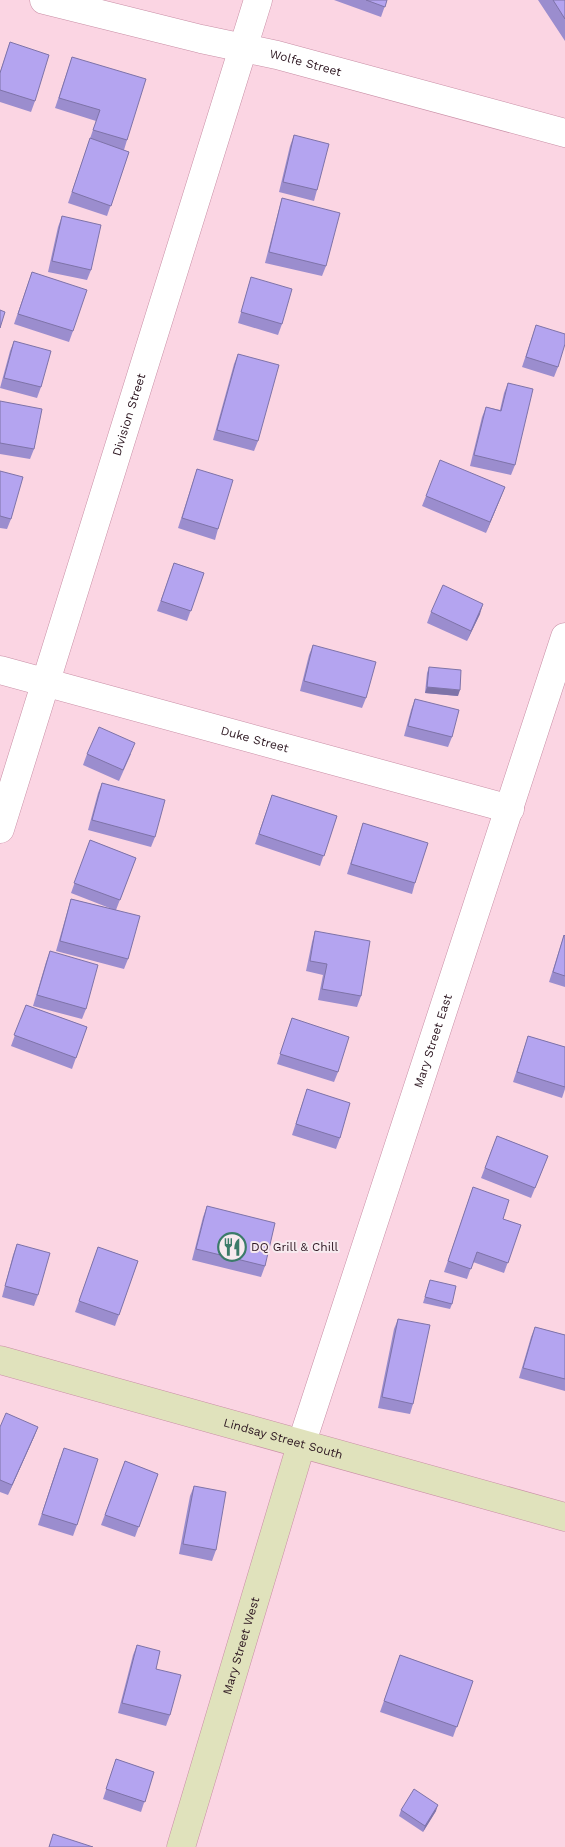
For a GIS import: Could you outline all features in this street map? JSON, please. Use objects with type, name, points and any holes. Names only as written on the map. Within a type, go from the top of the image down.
[{"type":"main road","name":"Lindsay Street South","points":[[0,1360],[565,1517]]},
{"type":"main road","name":"Mary Street West","points":[[181,1847],[301,1445]]},
{"type":"street","name":"Wolfe Street","points":[[44,0],[201,40],[277,55],[565,134]]},
{"type":"street","name":"Division Street","points":[[0,829],[258,0]]},
{"type":"street","name":"Mary Street East","points":[[301,1445],[565,637]]},
{"type":"street","name":"Duke Street","points":[[0,670],[510,809]]},
{"type":"building","points":[[366,0],[387,0],[385,7]]},
{"type":"building","points":[[553,0],[565,0],[565,19]]},
{"type":"building","points":[[10,42],[49,55],[35,101],[0,90],[0,73]]},
{"type":"building","points":[[72,57],[146,79],[127,140],[93,130],[100,110],[59,98]]},
{"type":"building","points":[[294,135],[329,144],[317,190],[283,182]]},
{"type":"building","points":[[90,138],[129,152],[111,206],[72,192]]},
{"type":"building","points":[[282,198],[340,213],[326,266],[269,252]]},
{"type":"building","points":[[62,216],[101,225],[91,270],[52,261]]},
{"type":"building","points":[[32,272],[87,290],[73,331],[18,314]]},
{"type":"building","points":[[251,277],[292,289],[282,324],[241,312]]},
{"type":"building","points":[[0,310],[5,312],[0,328]]},
{"type":"building","points":[[536,325],[565,334],[565,344],[558,367],[526,357]]},
{"type":"building","points":[[14,341],[51,351],[41,387],[4,378]]},
{"type":"building","points":[[238,354],[279,365],[258,441],[217,430]]},
{"type":"building","points":[[508,383],[533,389],[515,465],[474,455],[486,407],[501,411]]},
{"type":"building","points":[[0,401],[42,409],[34,449],[0,443]]},
{"type":"building","points":[[440,460],[505,487],[490,522],[426,496]]},
{"type":"building","points":[[197,469],[233,480],[218,529],[182,518]]},
{"type":"building","points":[[0,471],[23,477],[11,519],[0,516]]},
{"type":"building","points":[[174,563],[204,573],[191,611],[161,601]]},
{"type":"building","points":[[443,585],[483,604],[471,631],[431,612]]},
{"type":"building","points":[[313,645],[376,662],[366,698],[304,681]]},
{"type":"building","points":[[429,667],[461,670],[460,690],[427,687]]},
{"type":"building","points":[[415,699],[459,710],[452,737],[408,726]]},
{"type":"building","points":[[99,727],[135,743],[123,770],[87,754]]},
{"type":"building","points":[[102,783],[165,800],[155,837],[92,820]]},
{"type":"building","points":[[272,795],[337,816],[324,856],[259,834]]},
{"type":"building","points":[[363,823],[428,843],[415,883],[351,864]]},
{"type":"building","points":[[90,840],[136,858],[120,900],[74,883]]},
{"type":"building","points":[[71,899],[140,916],[128,959],[60,941]]},
{"type":"building","points":[[315,931],[370,941],[361,996],[322,989],[327,964],[310,961]]},
{"type":"building","points":[[565,936],[565,976],[553,972]]},
{"type":"building","points":[[50,951],[98,965],[86,1009],[37,995]]},
{"type":"building","points":[[26,1005],[87,1027],[76,1058],[14,1035]]},
{"type":"building","points":[[292,1018],[349,1037],[338,1072],[280,1054]]},
{"type":"building","points":[[528,1036],[565,1047],[565,1087],[517,1072]]},
{"type":"building","points":[[307,1089],[350,1103],[340,1138],[296,1124]]},
{"type":"building","points":[[497,1136],[548,1156],[535,1188],[485,1168]]},
{"type":"building","points":[[473,1187],[509,1200],[503,1219],[521,1225],[508,1263],[477,1252],[471,1269],[448,1261]]},
{"type":"building","name":"DQ Grill & Chill","points":[[207,1206],[275,1223],[265,1266],[196,1249]]},
{"type":"building","points":[[17,1244],[50,1253],[38,1295],[5,1286]]},
{"type":"building","points":[[98,1247],[138,1261],[119,1315],[79,1301]]},
{"type":"building","points":[[430,1280],[456,1286],[452,1304],[425,1297]]},
{"type":"building","points":[[398,1319],[430,1325],[413,1404],[382,1397]]},
{"type":"building","points":[[535,1327],[565,1335],[565,1379],[523,1368]]},
{"type":"building","points":[[6,1413],[38,1427],[12,1485],[0,1480],[0,1427]]},
{"type":"building","points":[[64,1448],[98,1459],[77,1525],[42,1514]]},
{"type":"building","points":[[125,1461],[158,1474],[139,1527],[105,1515]]},
{"type":"building","points":[[194,1486],[226,1492],[216,1550],[183,1544]]},
{"type":"building","points":[[137,1645],[160,1651],[156,1669],[181,1675],[170,1715],[122,1703]]},
{"type":"building","points":[[400,1655],[473,1681],[457,1727],[384,1701]]},
{"type":"building","points":[[116,1759],[154,1772],[145,1802],[106,1789]]},
{"type":"building","points":[[414,1789],[438,1805],[425,1826],[401,1810]]},
{"type":"building","points":[[53,1834],[93,1847],[49,1847]]},
{"type":"place","name":"DQ Grill & Chill","points":[[232,1247]]}]
